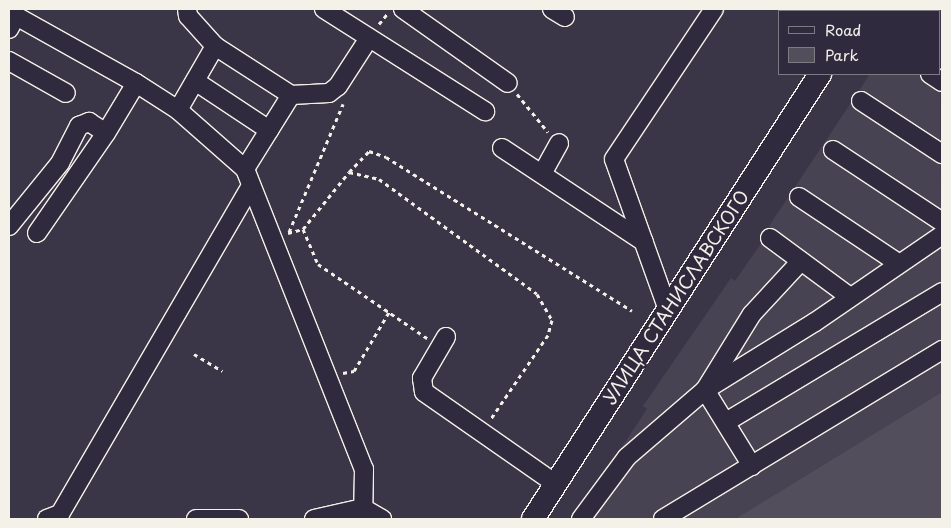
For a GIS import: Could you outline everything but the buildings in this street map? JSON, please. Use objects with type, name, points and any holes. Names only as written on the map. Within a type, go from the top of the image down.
[{"type":"main road","name":"УЛИЦА СТАНИСЛАВСКОГО","points":[[533,519],[819,75]]},
{"type":"street","points":[[187,9],[188,16],[215,46],[291,95],[329,93],[338,86],[369,38]]},
{"type":"street","points":[[324,9],[485,111]]},
{"type":"street","points":[[403,9],[508,83]]},
{"type":"street","points":[[668,310],[614,159],[714,9]]},
{"type":"street","points":[[9,29],[16,16],[136,83],[178,110],[245,168],[364,468],[363,514]]},
{"type":"street","points":[[178,110],[215,46]]},
{"type":"street","points":[[9,60],[66,93]]},
{"type":"street","points":[[932,75],[942,82]]},
{"type":"street","points":[[195,81],[269,130]]},
{"type":"street","points":[[37,233],[106,133],[136,83]]},
{"type":"street","points":[[245,168],[291,95]]},
{"type":"street","points":[[861,100],[942,154]]},
{"type":"street","points":[[9,226],[15,210],[60,163],[79,126],[89,122],[106,133]]},
{"type":"street","points":[[542,174],[558,144]]},
{"type":"street","points":[[502,148],[644,242]]},
{"type":"street","points":[[833,150],[942,222]]},
{"type":"street","points":[[47,519],[60,514],[251,186]]},
{"type":"street","points":[[800,197],[898,263]]},
{"type":"street","points":[[581,519],[627,457],[705,390],[850,297],[942,235]]},
{"type":"street","points":[[770,238],[850,297]]},
{"type":"street","points":[[705,390],[752,314],[801,261]]},
{"type":"street","points":[[726,422],[942,292]]},
{"type":"street","points":[[443,342],[422,378],[424,392],[556,484]]},
{"type":"street","points":[[663,519],[942,350]]},
{"type":"street","points":[[705,390],[752,466]]},
{"type":"street","points":[[314,519],[363,514],[382,519]]},
{"type":"street","points":[[196,519],[239,519]]},
{"type":"path","points":[[508,83],[558,144]]},
{"type":"path","points":[[289,233],[348,91],[338,86]]},
{"type":"path","points":[[272,238],[303,228],[349,172],[369,151],[386,157],[632,311]]},
{"type":"path","points":[[349,172],[379,179],[537,294],[552,320],[548,335],[481,432]]},
{"type":"path","points":[[303,228],[318,264],[389,312],[443,342]]},
{"type":"path","points":[[327,377],[354,371],[389,312]]},
{"type":"path","points":[[194,354],[222,371]]},
{"type":"shaded area","points":[[869,75],[940,75],[942,392],[735,519],[574,519],[647,409],[643,406],[731,278],[735,281],[762,242],[769,226]]},
{"type":"green space","points":[[942,392],[942,519],[735,519]]}]
